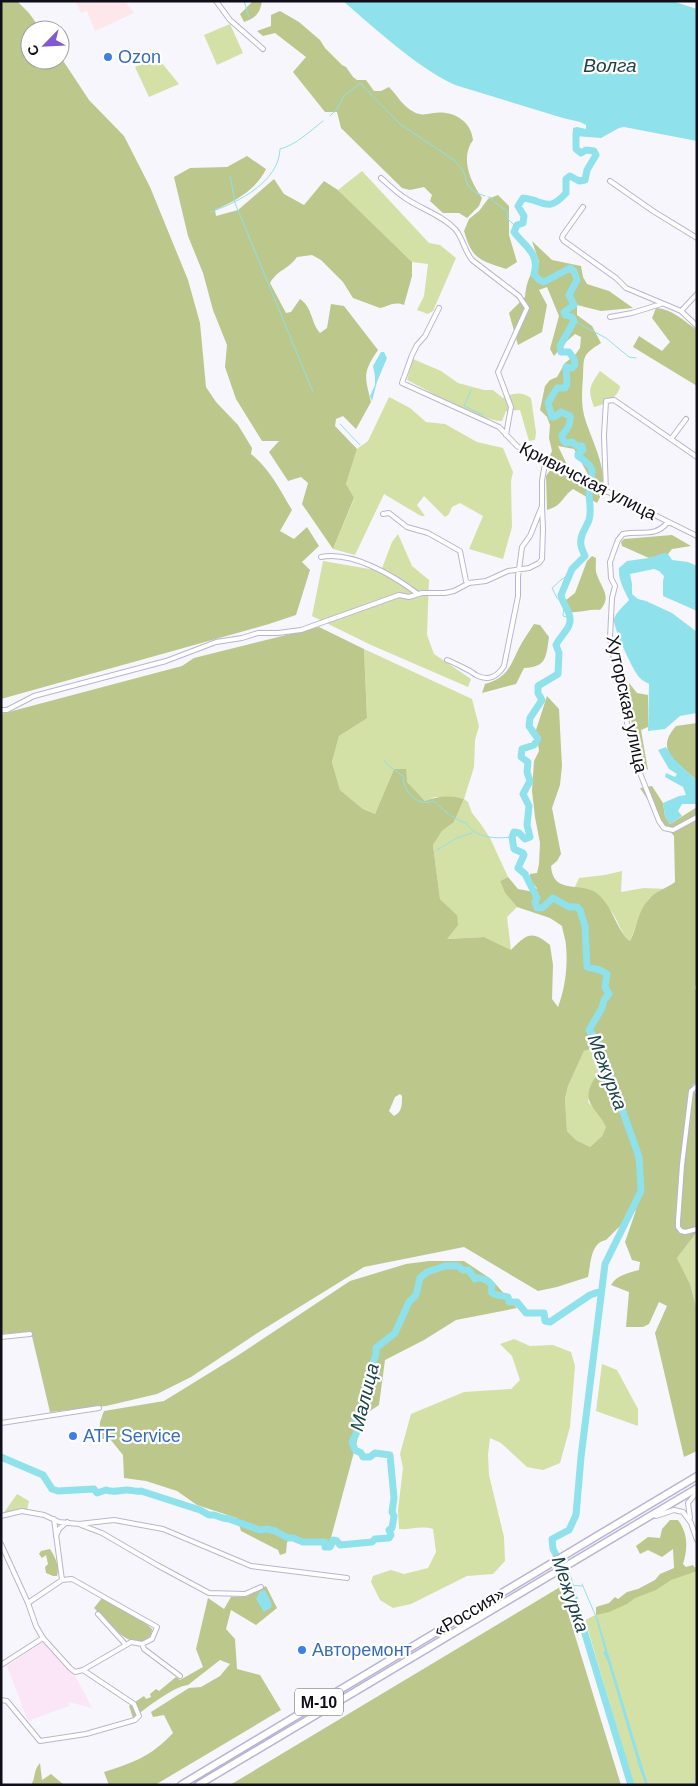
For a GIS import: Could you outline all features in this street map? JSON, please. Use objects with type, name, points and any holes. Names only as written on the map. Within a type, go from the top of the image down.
[{"type":"highway","name":"«Россия»","points":[[181,1785],[697,1476]]},
{"type":"highway","name":"М-10","points":[[630,1527],[697,1488]]},
{"type":"highway","name":"«Россия»","points":[[198,1785],[630,1527]]},
{"type":"street","points":[[216,1],[230,20],[263,49]]},
{"type":"street","points":[[381,178],[404,198],[454,228],[472,260],[519,296],[527,308],[498,372],[511,407],[506,435]]},
{"type":"street","points":[[610,181],[652,211],[697,238]]},
{"type":"street","points":[[584,207],[562,238],[564,242],[616,278],[626,288],[680,311],[697,326]]},
{"type":"street","points":[[680,311],[697,294]]},
{"type":"street","points":[[610,318],[661,304]]},
{"type":"street","name":"Кривичская улица","points":[[439,308],[425,336],[417,345],[412,355],[402,383],[499,427],[517,446],[545,463],[697,536]]},
{"type":"street","points":[[606,492],[604,435],[606,402],[614,400],[697,457]]},
{"type":"street","points":[[672,440],[686,419]]},
{"type":"street","points":[[1,710],[7,710],[34,696],[166,661],[216,642],[242,638],[258,633],[301,630],[399,595],[445,593],[454,591],[469,583],[486,581],[508,571],[535,566],[542,559],[542,481],[545,463]]},
{"type":"street","points":[[447,660],[488,679],[493,678],[504,666],[518,596],[518,577],[522,547],[530,536],[542,506]]},
{"type":"street","points":[[383,514],[389,513],[407,527],[428,533],[460,551],[466,581],[469,583]]},
{"type":"street","name":"Хуторская улица","points":[[668,522],[663,529],[658,531],[623,534],[618,540],[610,562],[615,586],[612,597],[610,638],[612,655],[621,676],[627,723],[636,763],[659,821],[664,828],[673,830],[697,817]]},
{"type":"street","points":[[321,557],[331,555],[348,558],[400,580],[418,594]]},
{"type":"street","points":[[697,1086],[691,1091],[682,1165],[678,1221],[678,1227],[681,1231],[686,1232],[697,1229]]},
{"type":"street","points":[[1,1337],[30,1334]]},
{"type":"street","points":[[1,1423],[99,1408]]},
{"type":"street","points":[[697,1492],[691,1498],[688,1505],[691,1523],[697,1540]]},
{"type":"street","points":[[1,1516],[22,1510],[79,1524],[102,1533],[209,1593],[244,1594],[261,1588]]},
{"type":"street","points":[[630,1527],[662,1513],[674,1510],[683,1512],[691,1523]]},
{"type":"street","points":[[54,1519],[62,1580]]},
{"type":"street","points":[[79,1524],[114,1520],[163,1529],[250,1566],[347,1578]]},
{"type":"street","points":[[56,1539],[58,1529],[67,1522]]},
{"type":"street","points":[[1,1544],[28,1603],[36,1626],[43,1638],[75,1672],[83,1670],[131,1642],[142,1644],[152,1639],[158,1627],[72,1579],[62,1580],[28,1603]]},
{"type":"street","points":[[98,1614],[126,1645]]},
{"type":"street","points":[[1,1664],[43,1638]]},
{"type":"street","points":[[142,1644],[144,1649],[180,1676]]},
{"type":"street","points":[[1,1700],[7,1701],[40,1741],[86,1734],[135,1720],[139,1716],[134,1704],[83,1670]]},
{"type":"shaded area","points":[[76,1],[125,1],[134,13],[95,31],[87,11],[81,13]]},
{"type":"shaded area","points":[[43,1642],[77,1679],[92,1708],[69,1702],[69,1706],[28,1721],[7,1666]]},
{"type":"green space","points":[[1,1],[17,1],[34,20],[20,20],[20,70],[69,70],[89,100],[124,136],[150,187],[188,280],[200,323],[206,387],[216,402],[238,425],[252,448],[251,454],[269,473],[292,510],[280,531],[294,539],[307,527],[319,546],[302,562],[310,570],[296,615],[1,699]]},
{"type":"green space","points":[[253,1],[262,1],[260,9],[257,15],[244,22],[240,14]]},
{"type":"green space","points":[[280,11],[299,22],[320,40],[325,48],[346,67],[353,77],[357,80],[366,80],[374,91],[381,91],[389,87],[410,110],[424,114],[447,113],[459,118],[469,127],[473,140],[467,154],[468,169],[470,177],[482,198],[479,206],[467,218],[459,213],[443,213],[430,201],[432,195],[424,187],[410,190],[402,188],[341,128],[337,112],[325,112],[293,72],[306,57],[275,33],[263,36],[257,31],[271,26],[271,15]]},
{"type":"green space","points":[[230,24],[243,53],[217,65],[204,35]]},
{"type":"green space","points":[[157,57],[179,84],[149,97],[135,67]]},
{"type":"green space","points":[[247,156],[266,169],[251,189],[237,199],[215,210],[216,216],[238,210],[274,179],[284,194],[304,205],[324,181],[338,190],[412,262],[412,276],[404,305],[394,304],[380,308],[353,298],[343,282],[321,260],[312,255],[297,257],[290,265],[276,275],[270,283],[286,313],[291,312],[300,299],[307,306],[314,324],[320,333],[327,328],[331,304],[344,306],[378,350],[369,364],[366,375],[371,402],[356,429],[343,416],[336,419],[335,426],[357,449],[346,484],[354,498],[333,549],[302,504],[308,483],[301,477],[288,481],[269,452],[279,441],[262,441],[236,399],[225,367],[227,345],[213,310],[203,273],[188,236],[174,177],[190,168],[227,167]]},
{"type":"green space","points":[[362,171],[429,243],[440,245],[456,258],[433,311],[428,314],[417,310],[424,296],[428,264],[412,262],[338,190]]},
{"type":"green space","points":[[498,195],[509,206],[509,235],[517,262],[506,269],[478,257],[470,247],[464,231],[469,219],[479,211],[488,199]]},
{"type":"green space","points":[[532,241],[552,260],[581,266],[583,277],[587,284],[609,291],[633,308],[601,311],[577,305],[577,315],[592,326],[601,343],[590,350],[585,357],[582,391],[584,415],[600,459],[602,470],[602,493],[597,503],[573,489],[559,504],[547,510],[546,476],[551,469],[586,485],[590,478],[574,449],[558,446],[570,471],[547,462],[552,451],[549,438],[550,425],[547,417],[540,410],[545,386],[550,380],[557,377],[565,363],[575,355],[580,348],[581,337],[575,334],[554,356],[550,349],[559,316],[547,287],[539,290],[547,305],[542,332],[518,345],[509,313],[525,297],[529,278],[539,262]]},
{"type":"green space","points":[[656,308],[673,313],[697,330],[697,386],[633,347],[639,336],[662,351],[670,342],[652,318]]},
{"type":"green space","points":[[413,359],[441,371],[458,383],[484,390],[493,390],[503,398],[510,395],[524,394],[531,398],[536,432],[535,440],[529,441],[520,410],[506,411],[502,421],[493,420],[468,411],[407,380]]},
{"type":"green space","points":[[600,371],[620,386],[617,394],[610,400],[594,407],[590,392],[594,380]]},
{"type":"green space","points":[[389,397],[410,408],[426,422],[445,424],[477,442],[503,448],[513,472],[511,481],[512,527],[503,559],[469,549],[483,516],[460,503],[452,507],[449,514],[445,517],[424,496],[417,505],[425,516],[421,516],[384,494],[355,555],[333,549],[354,499],[346,484],[357,449],[368,441]]},
{"type":"green space","points":[[398,534],[412,566],[429,580],[427,635],[434,654],[471,679],[468,687],[371,645],[312,616],[323,561],[381,571],[392,542]]},
{"type":"green space","points":[[672,535],[691,546],[672,549],[668,554],[649,558],[622,546],[621,542],[624,539]]},
{"type":"green space","points":[[592,556],[596,558],[596,573],[606,597],[604,605],[600,610],[569,612],[566,600],[575,593],[587,561]]},
{"type":"green space","points":[[534,624],[540,625],[549,637],[544,660],[537,666],[524,668],[516,684],[482,693],[485,684],[498,679],[507,671]]},
{"type":"green space","points":[[319,627],[364,649],[367,718],[339,736],[332,762],[340,790],[363,809],[375,814],[394,769],[406,769],[407,782],[425,801],[444,797],[464,799],[454,822],[442,831],[433,845],[440,899],[457,915],[458,925],[447,939],[484,937],[511,950],[529,936],[538,937],[543,940],[550,945],[553,965],[552,999],[558,1007],[564,985],[567,954],[562,926],[550,918],[517,907],[505,893],[500,881],[508,877],[518,889],[534,892],[537,888],[530,880],[530,874],[537,873],[540,843],[532,791],[534,761],[539,751],[536,730],[547,696],[559,709],[562,766],[560,785],[552,808],[561,854],[551,866],[553,874],[561,884],[593,891],[599,896],[605,902],[621,930],[630,941],[645,904],[651,897],[675,882],[674,836],[640,788],[652,786],[663,803],[665,816],[670,824],[697,807],[697,981],[695,988],[697,992],[697,1082],[692,1086],[697,1096],[697,1232],[677,1258],[690,1284],[697,1310],[697,1451],[684,1457],[655,1333],[667,1306],[659,1302],[649,1324],[643,1327],[626,1327],[629,1292],[611,1285],[627,1273],[639,1270],[640,1262],[632,1260],[625,1242],[636,1210],[606,1240],[597,1245],[592,1255],[588,1277],[538,1291],[464,1247],[364,1267],[191,1377],[157,1394],[106,1406],[50,1412],[31,1332],[1,1334],[1,714],[182,666],[194,658]],"holes":[[[595,1048],[604,1066],[592,1083],[589,1096],[592,1106],[606,1127],[602,1136],[590,1147],[576,1140],[567,1131],[565,1099],[568,1086],[584,1051]],[[400,1094],[402,1096],[401,1108],[394,1116],[389,1111],[395,1097]]]},
{"type":"green space","points":[[364,649],[472,699],[479,726],[475,740],[474,767],[464,799],[435,797],[425,801],[394,769],[375,814],[363,809],[340,790],[332,762],[339,736],[367,717]]},
{"type":"green space","points":[[629,683],[637,693],[648,695],[648,727],[641,730],[648,770],[642,766],[636,738],[632,729]]},
{"type":"green space","points":[[697,723],[697,781],[671,756],[667,743],[676,726]]},
{"type":"green space","points":[[464,799],[468,802],[472,813],[490,838],[508,877],[500,881],[505,893],[517,907],[507,917],[511,950],[484,937],[446,939],[457,915],[440,899],[433,845],[442,831],[454,822]]},
{"type":"green space","points":[[622,871],[621,892],[644,888],[667,889],[649,898],[630,941],[609,909],[575,887],[579,878]]},
{"type":"green space","points":[[595,1048],[604,1066],[593,1082],[588,1102],[603,1119],[606,1127],[602,1136],[590,1147],[576,1140],[567,1131],[565,1099],[568,1086],[584,1051]]},
{"type":"green space","points":[[697,1232],[697,1310],[690,1284],[677,1258]]},
{"type":"green space","points":[[429,1261],[464,1261],[491,1279],[517,1308],[456,1320],[424,1340],[385,1360],[379,1405],[364,1415],[329,1545],[325,1541],[309,1541],[294,1537],[287,1542],[286,1553],[280,1555],[278,1550],[241,1531],[237,1518],[197,1505],[177,1491],[146,1481],[124,1478],[123,1455],[110,1439],[99,1439],[100,1422],[104,1411],[164,1401],[237,1356],[350,1281],[406,1264]]},
{"type":"green space","points":[[514,1339],[530,1346],[553,1345],[571,1352],[575,1366],[570,1427],[560,1463],[543,1470],[527,1467],[501,1443],[490,1438],[488,1455],[489,1475],[504,1537],[505,1561],[493,1574],[467,1576],[411,1604],[393,1608],[380,1600],[371,1582],[373,1576],[391,1570],[404,1574],[428,1568],[436,1552],[433,1529],[424,1527],[399,1529],[398,1510],[403,1468],[400,1454],[411,1414],[464,1392],[511,1389],[520,1380],[512,1356],[500,1344]]},
{"type":"green space","points":[[602,1364],[617,1370],[638,1409],[638,1426],[596,1411]]},
{"type":"green space","points":[[17,1494],[29,1501],[27,1510],[18,1509],[3,1514]]},
{"type":"green space","points":[[670,1520],[678,1520],[684,1530],[686,1552],[683,1564],[686,1567],[693,1565],[697,1571],[671,1580],[656,1590],[635,1598],[609,1612],[596,1615],[596,1607],[609,1603],[615,1597],[618,1599],[627,1592],[638,1589],[655,1580],[660,1574],[674,1568],[673,1549],[662,1557],[648,1550],[640,1554],[636,1546],[648,1537],[660,1538],[662,1529]]},
{"type":"green space","points":[[50,1549],[57,1565],[57,1576],[46,1573],[45,1567],[48,1564],[46,1555],[42,1558],[39,1554],[41,1551]]},
{"type":"green space","points":[[697,1566],[697,1785],[634,1785],[585,1620]]},
{"type":"green space","points":[[266,1586],[277,1608],[256,1625],[231,1610],[226,1629],[235,1639],[237,1669],[260,1675],[281,1710],[155,1785],[109,1785],[104,1772],[142,1758],[157,1748],[173,1733],[164,1715],[153,1717],[151,1712],[189,1688],[201,1687],[220,1676],[230,1664],[220,1660],[188,1685],[175,1689],[133,1718],[129,1706],[144,1696],[146,1699],[151,1697],[150,1694],[156,1689],[159,1691],[176,1677],[180,1680],[203,1667],[196,1649],[208,1598],[224,1609],[231,1597],[246,1597]]},
{"type":"green space","points":[[560,1587],[621,1785],[230,1785]]},
{"type":"green space","points":[[102,1598],[147,1624],[152,1629],[149,1637],[140,1642],[125,1638],[94,1608]]},
{"type":"green space","points":[[40,1763],[42,1780],[51,1774],[64,1785],[31,1785]]},
{"type":"water","name":"Волга","points":[[343,1],[672,1],[697,9],[697,141],[624,127],[601,138],[575,136],[573,128],[586,129],[586,125],[455,85],[440,77],[411,58]]},
{"type":"water","points":[[381,352],[384,352],[387,358],[377,382],[372,401],[370,396],[375,385],[373,366]]},
{"type":"water","points":[[664,553],[668,554],[672,560],[688,562],[697,566],[697,611],[663,596],[664,576],[654,569],[630,574],[632,594],[638,599],[672,613],[697,632],[697,713],[680,716],[665,729],[648,731],[649,684],[640,678],[632,666],[619,638],[614,619],[629,600],[620,580],[619,568],[627,561],[649,558]]},
{"type":"water","points":[[666,747],[673,758],[697,781],[697,804],[682,804],[678,811],[682,816],[670,824],[665,816],[663,803],[686,795],[683,787],[665,777],[666,773],[675,777],[677,774],[669,769],[658,750]]},
{"type":"water","points":[[265,1590],[272,1604],[271,1608],[264,1612],[256,1599],[260,1591]]},
{"type":"water","points":[[596,1618],[648,1785],[646,1785],[641,1773],[608,1662],[603,1652],[605,1651]]},
{"type":"waterway","points":[[244,1],[249,17]]},
{"type":"waterway","points":[[330,116],[337,109],[344,96],[360,83],[400,124],[455,161],[463,170],[468,186],[476,193],[485,196]]},
{"type":"waterway","points":[[211,212],[233,203],[265,181],[278,161],[280,149],[297,141],[323,121]]},
{"type":"waterway","name":"Межурка","points":[[580,132],[576,133],[576,149],[581,153],[586,150],[594,151],[596,155],[587,170],[585,180],[579,181],[570,176],[566,179],[566,193],[554,203],[545,204],[523,198],[518,206],[524,216],[523,223],[517,225],[514,232],[533,255],[535,261],[534,274],[538,279],[544,282],[570,268],[574,271],[577,280],[569,295],[574,305],[564,312],[565,315],[572,317],[574,321],[560,346],[561,352],[569,352],[574,359],[575,365],[572,368],[566,367],[567,384],[565,388],[557,388],[548,403],[552,417],[561,412],[570,416],[566,431],[562,435],[563,440],[566,443],[572,442],[577,446],[582,446],[583,450],[578,456],[589,465],[592,473],[589,487],[590,516],[581,542],[581,548],[585,556],[572,569],[561,595],[568,611],[570,623],[556,645],[559,653],[558,674],[538,686],[538,693],[542,700],[530,718],[529,726],[538,739],[534,745],[522,749],[521,757],[528,762],[527,772],[530,781],[523,794],[529,806],[527,825],[530,837],[525,839],[519,833],[514,832],[512,837],[514,849],[524,855],[518,868],[525,874],[537,898],[535,902],[537,908],[542,908],[553,898],[569,907],[577,907],[580,910],[585,926],[587,967],[607,974],[605,987],[609,994],[589,1030],[599,1044],[639,1157],[641,1191],[605,1264],[581,1457],[576,1515],[569,1530],[552,1539],[553,1549],[568,1578],[631,1785]]},
{"type":"waterway","points":[[230,176],[235,203],[313,392]]},
{"type":"waterway","points":[[488,197],[492,198],[493,201],[507,211],[508,219],[516,227]]},
{"type":"waterway","points":[[574,321],[606,338],[629,357],[636,358]]},
{"type":"waterway","points":[[471,390],[464,406],[483,415]]},
{"type":"waterway","points":[[340,424],[360,445]]},
{"type":"waterway","points":[[562,602],[557,598],[552,588],[562,579],[571,575]]},
{"type":"waterway","points":[[564,605],[563,616],[570,618]]},
{"type":"waterway","points":[[384,760],[403,776],[404,784],[414,798],[422,802],[434,801],[449,814],[467,823],[476,833],[493,838],[512,837]]},
{"type":"waterway","points":[[437,850],[457,838],[472,833]]},
{"type":"waterway","name":"Малица","points":[[1,1457],[43,1475],[52,1489],[58,1491],[94,1489],[97,1493],[106,1490],[141,1491],[200,1510],[209,1515],[229,1519],[260,1530],[275,1531],[288,1538],[303,1542],[325,1542],[325,1547],[330,1547],[333,1540],[337,1541],[340,1545],[372,1542],[375,1539],[389,1538],[391,1535],[389,1530],[392,1528],[394,1516],[392,1512],[394,1498],[390,1455],[375,1453],[370,1457],[363,1457],[361,1453],[355,1450],[352,1442],[357,1432],[355,1420],[357,1414],[366,1403],[366,1385],[376,1354],[376,1348],[395,1333],[409,1302],[416,1295],[420,1278],[427,1272],[445,1266],[458,1266],[463,1270],[469,1270],[475,1279],[489,1282],[492,1285],[491,1292],[493,1294],[508,1297],[509,1302],[517,1302],[526,1313],[544,1313],[545,1321],[550,1322],[590,1295],[601,1291]]},
{"type":"waterway","points":[[582,1584],[597,1619]]},
{"type":"waterway","points":[[570,1585],[582,1586]]},
{"type":"place","name":"Ozon","points":[[108,57]]},
{"type":"place","name":"ATF Service","points":[[73,1436]]},
{"type":"place","name":"Авторемонт","points":[[302,1650]]}]
